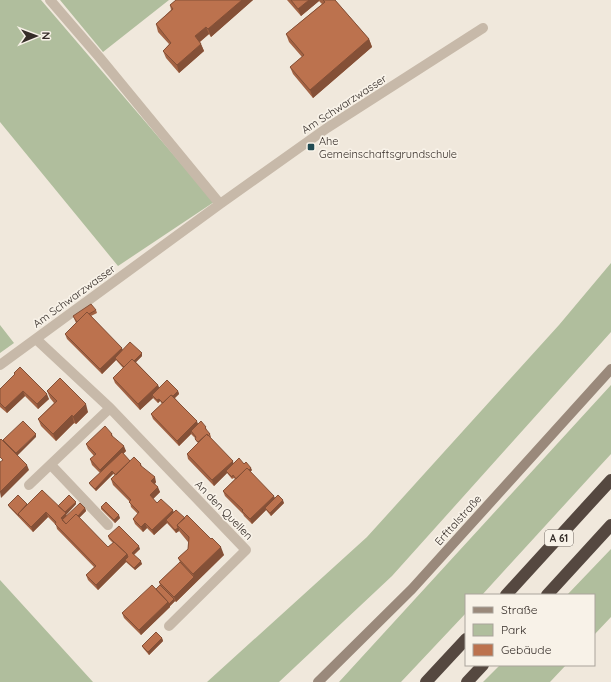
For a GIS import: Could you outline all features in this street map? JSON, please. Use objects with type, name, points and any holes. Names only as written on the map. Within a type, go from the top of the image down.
[{"type":"highway","name":"A 61","points":[[507,594],[611,480]]},
{"type":"highway","name":"A 61","points":[[548,594],[611,525]]},
{"type":"highway","points":[[426,682],[465,640]]},
{"type":"highway","points":[[467,682],[482,666]]},
{"type":"main road","name":"Erfttalstraße","points":[[318,682],[412,588],[611,369]]},
{"type":"street","points":[[50,0],[100,58],[220,204]]},
{"type":"street","name":"Am Schwarzwasser","points":[[0,365],[220,204],[327,128],[483,28]]},
{"type":"street","name":"An den Quellen","points":[[36,339],[110,408],[246,550],[169,626]]},
{"type":"street","points":[[29,485],[110,408]]},
{"type":"street","points":[[51,465],[108,526]]},
{"type":"green space","points":[[0,0],[41,0],[214,202],[118,266],[0,122]]},
{"type":"green space","points":[[60,0],[169,0],[103,52]]},
{"type":"green space","points":[[611,263],[611,332],[392,576],[279,682],[207,682],[367,537],[559,325]]},
{"type":"green space","points":[[0,325],[14,343],[0,353]]},
{"type":"green space","points":[[611,385],[611,454],[483,594],[465,594],[465,614],[401,682],[339,682]]},
{"type":"green space","points":[[611,549],[611,617],[595,634],[595,594],[568,594]]},
{"type":"green space","points":[[0,580],[93,682],[0,682]]},
{"type":"green space","points":[[499,666],[565,666],[550,682],[483,682]]},
{"type":"building","points":[[176,0],[242,0],[208,29],[206,27],[195,36],[201,44],[177,65],[163,51],[171,43],[156,24],[173,9],[170,5]]},
{"type":"building","points":[[291,0],[309,0],[298,9]]},
{"type":"building","points":[[323,0],[335,0],[369,39],[310,90],[290,67],[304,55],[286,34],[325,2]]},
{"type":"building","points":[[91,304],[96,310],[89,314],[87,312],[77,322],[73,316]]},
{"type":"building","points":[[87,312],[122,348],[100,369],[65,334]]},
{"type":"building","points":[[130,342],[142,353],[134,361],[132,359],[124,367],[115,358]]},
{"type":"building","points":[[132,359],[158,385],[138,404],[113,378]]},
{"type":"building","points":[[20,367],[47,394],[37,404],[23,391],[5,408],[0,403],[0,389]]},
{"type":"building","points":[[60,378],[86,404],[73,417],[72,415],[53,434],[38,419],[57,401],[47,391]]},
{"type":"building","points":[[167,380],[178,391],[173,396],[171,395],[163,403],[152,395]]},
{"type":"building","points":[[171,395],[197,421],[177,441],[151,414]]},
{"type":"building","points":[[23,421],[36,434],[16,453],[3,440]]},
{"type":"building","points":[[201,421],[210,434],[208,436],[207,434],[198,442],[191,431]]},
{"type":"building","points":[[105,426],[112,434],[111,435],[124,446],[100,470],[90,459],[96,454],[86,444]]},
{"type":"building","points":[[207,434],[233,461],[212,480],[187,454]]},
{"type":"building","points":[[1,439],[27,465],[0,492],[0,462],[3,460],[0,457]]},
{"type":"building","points":[[122,452],[130,461],[116,475],[112,471],[95,489],[89,483]]},
{"type":"building","points":[[134,457],[141,464],[140,465],[155,477],[151,481],[158,487],[150,495],[157,503],[161,499],[173,510],[152,530],[145,523],[141,527],[133,519],[139,512],[129,502],[131,500],[111,479]]},
{"type":"building","points":[[239,458],[244,464],[246,462],[251,468],[249,470],[247,468],[236,479],[233,475],[232,477],[226,471]]},
{"type":"building","points":[[247,468],[274,496],[250,519],[242,511],[243,510],[223,491]]},
{"type":"building","points":[[42,490],[66,513],[61,518],[66,524],[76,514],[108,547],[114,542],[127,554],[96,585],[86,575],[96,566],[55,524],[56,522],[46,512],[31,527],[18,514]]},
{"type":"building","points":[[18,495],[27,504],[18,514],[19,516],[8,505]]},
{"type":"building","points":[[69,495],[76,502],[65,512],[58,506]]},
{"type":"building","points":[[278,495],[283,500],[270,513],[265,508]]},
{"type":"building","points":[[106,502],[119,515],[114,520],[101,507]]},
{"type":"building","points":[[80,503],[85,508],[78,516],[76,514],[66,524],[62,520]]},
{"type":"building","points":[[176,510],[185,518],[177,525],[179,530],[178,528],[175,530],[166,520]]},
{"type":"building","points":[[187,515],[221,547],[193,574],[178,558],[188,549],[189,537],[177,525]]},
{"type":"building","points":[[119,526],[139,546],[132,553],[141,561],[134,568],[125,560],[128,557],[127,554],[108,536]]},
{"type":"building","points":[[180,562],[194,577],[174,597],[159,582]]},
{"type":"building","points":[[152,585],[168,602],[139,630],[122,613]]},
{"type":"building","points":[[160,585],[174,599],[169,604],[156,589]]},
{"type":"building","points":[[156,632],[162,638],[148,652],[142,646]]},
{"type":"place","name":"Ahe Gemeinschaftsgrundschule","points":[[311,147]]}]
